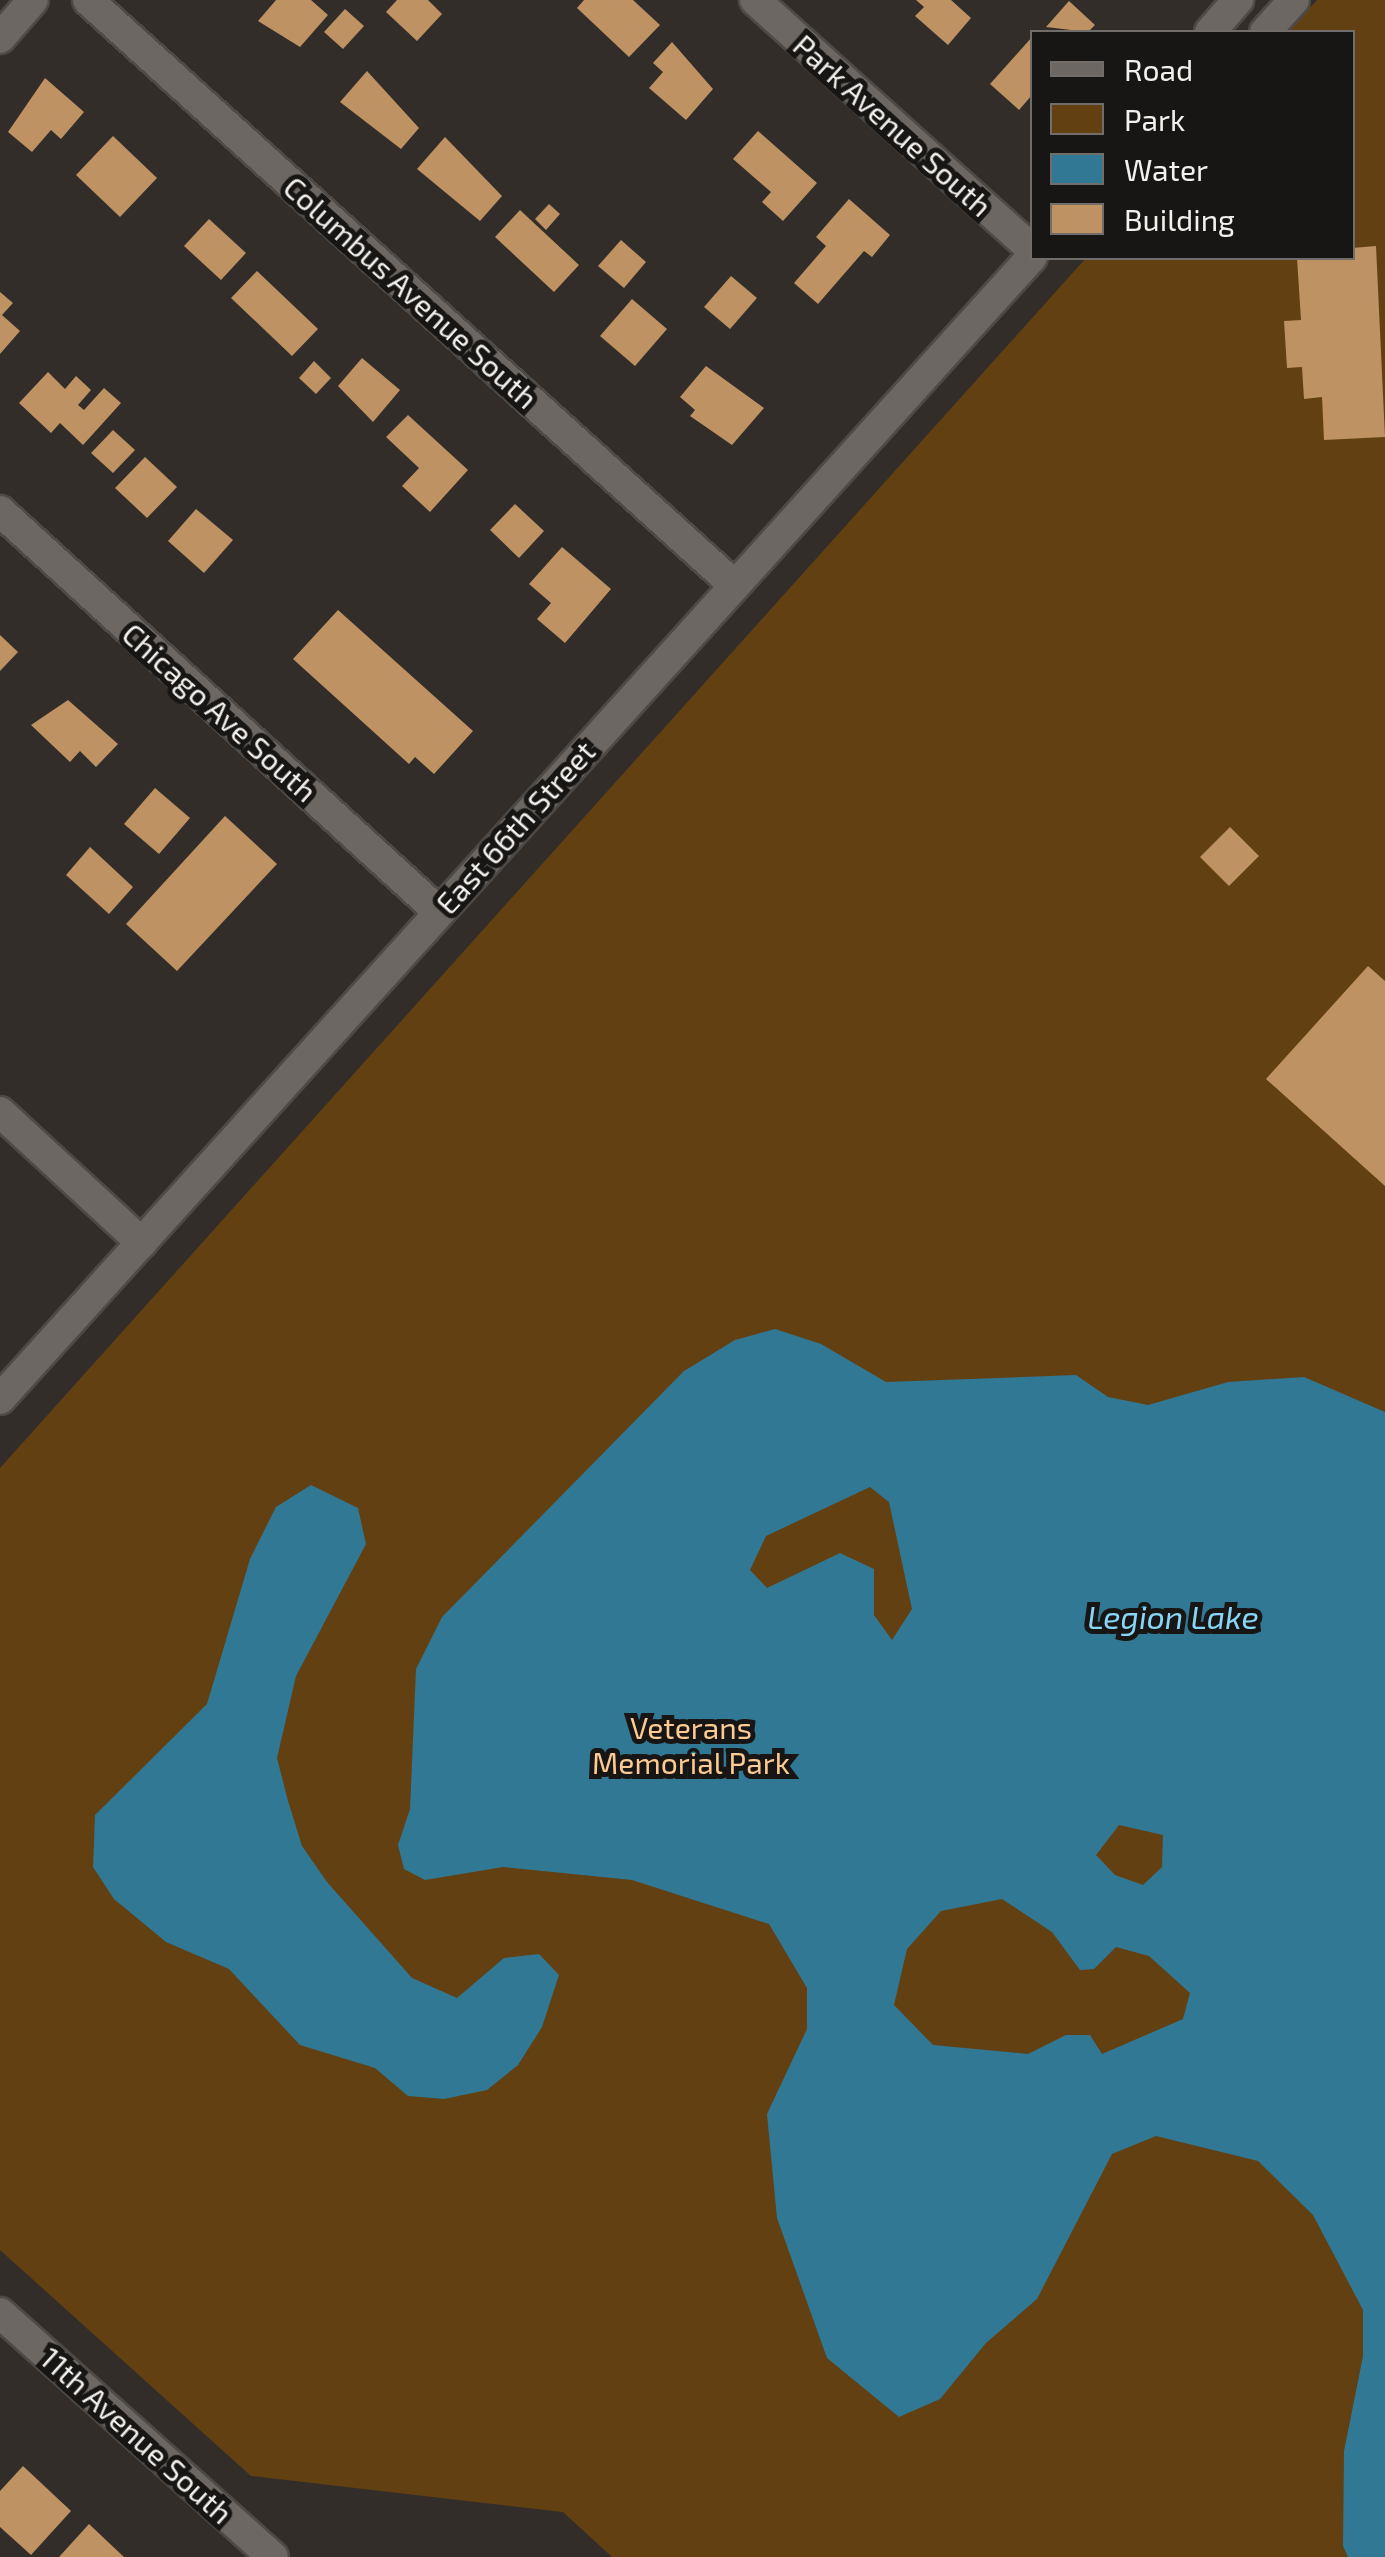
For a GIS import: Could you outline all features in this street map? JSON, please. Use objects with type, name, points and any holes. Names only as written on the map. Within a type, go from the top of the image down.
[{"type":"street","points":[[0,38],[33,0]]},
{"type":"street","name":"Columbus Avenue South","points":[[88,0],[734,584]]},
{"type":"street","name":"Park Avenue South","points":[[755,0],[1030,247]]},
{"type":"street","points":[[1212,30],[1238,0]]},
{"type":"street","points":[[1267,30],[1294,0]]},
{"type":"street","name":"East 66th Street","points":[[0,1400],[1030,259]]},
{"type":"street","name":"Chicago Ave South","points":[[0,511],[440,912]]},
{"type":"street","points":[[0,1112],[142,1243]]},
{"type":"street","name":"11th Avenue South","points":[[0,2313],[273,2557]]},
{"type":"green space","name":"Veterans Memorial Park","points":[[1317,0],[1385,0],[1385,2557],[612,2557],[563,2512],[251,2476],[0,2250],[0,1468],[1084,260],[1355,260],[1355,30],[1289,30]]},
{"type":"water","name":"Legion Lake","points":[[775,1329],[821,1344],[886,1382],[1076,1375],[1108,1397],[1148,1405],[1228,1382],[1304,1377],[1385,1412],[1385,2557],[1348,2557],[1343,2546],[1344,2451],[1363,2356],[1363,2310],[1313,2215],[1258,2161],[1156,2136],[1112,2154],[1037,2299],[986,2343],[940,2399],[899,2417],[827,2358],[777,2218],[767,2114],[807,2029],[807,1988],[769,1924],[632,1880],[503,1867],[425,1880],[404,1869],[398,1845],[410,1809],[416,1669],[442,1617],[684,1371],[735,1340]],"holes":[[[870,1487],[889,1502],[912,1609],[892,1640],[874,1615],[874,1569],[840,1553],[767,1588],[750,1570],[766,1536]],[[1119,1825],[1163,1835],[1162,1867],[1143,1885],[1115,1875],[1096,1855]],[[1002,1899],[1052,1932],[1080,1970],[1094,1969],[1116,1947],[1149,1956],[1190,1993],[1183,2019],[1102,2054],[1090,2035],[1066,2035],[1028,2054],[933,2045],[894,2005],[907,1949],[941,1911]]]},
{"type":"water","points":[[311,1485],[358,1508],[366,1544],[296,1676],[277,1758],[288,1801],[302,1846],[327,1882],[412,1978],[457,1998],[504,1958],[539,1954],[559,1975],[542,2027],[518,2065],[487,2090],[444,2099],[408,2096],[375,2068],[300,2045],[229,1969],[166,1942],[114,1899],[93,1867],[95,1815],[207,1704],[250,1559],[276,1507]]},
{"type":"building","points":[[276,0],[311,0],[328,15],[300,47],[258,21]]},
{"type":"building","points":[[397,0],[428,0],[442,14],[417,41],[386,12]]},
{"type":"building","points":[[584,0],[633,0],[660,25],[629,57],[577,8]]},
{"type":"building","points":[[916,0],[951,0],[971,18],[948,45],[915,16],[924,7]]},
{"type":"building","points":[[1069,1],[1095,25],[1090,30],[1046,27]]},
{"type":"building","points":[[345,9],[364,26],[343,49],[324,32]]},
{"type":"building","points":[[1030,39],[1030,97],[1019,110],[990,84]]},
{"type":"building","points":[[672,42],[713,89],[686,120],[649,88],[663,72],[653,63]]},
{"type":"building","points":[[367,71],[419,128],[401,149],[340,102]]},
{"type":"building","points":[[45,78],[84,112],[61,139],[51,130],[32,152],[8,132]]},
{"type":"building","points":[[758,131],[817,183],[783,221],[762,202],[771,192],[733,159]]},
{"type":"building","points":[[113,136],[157,178],[120,217],[76,175]]},
{"type":"building","points":[[445,137],[502,196],[480,221],[417,169]]},
{"type":"building","points":[[849,199],[890,235],[872,257],[864,251],[818,304],[794,283],[826,246],[816,237]]},
{"type":"building","points":[[549,204],[560,214],[546,230],[535,219]]},
{"type":"building","points":[[520,210],[579,265],[554,292],[495,237]]},
{"type":"building","points":[[209,219],[246,253],[221,280],[184,246]]},
{"type":"building","points":[[621,240],[646,262],[624,288],[598,266]]},
{"type":"building","points":[[1376,246],[1385,437],[1324,440],[1322,397],[1304,399],[1302,367],[1287,368],[1284,321],[1301,320],[1297,260],[1355,260],[1355,248]]},
{"type":"building","points":[[257,271],[318,329],[292,356],[231,298]]},
{"type":"building","points":[[731,276],[757,298],[730,329],[704,307]]},
{"type":"building","points":[[0,292],[13,303],[2,315],[20,331],[0,354]]},
{"type":"building","points":[[632,299],[667,329],[635,366],[600,336]]},
{"type":"building","points":[[362,358],[400,390],[373,422],[338,386]]},
{"type":"building","points":[[314,361],[331,378],[316,394],[299,378]]},
{"type":"building","points":[[706,366],[764,408],[732,445],[690,416],[695,410],[680,397]]},
{"type":"building","points":[[48,372],[65,389],[76,376],[91,390],[78,405],[84,410],[104,388],[121,403],[83,445],[60,423],[51,433],[19,403]]},
{"type":"building","points":[[408,415],[468,470],[430,512],[402,486],[419,468],[386,437]]},
{"type":"building","points":[[113,430],[135,450],[113,473],[91,453]]},
{"type":"building","points":[[145,457],[177,487],[147,518],[115,488]]},
{"type":"building","points":[[515,504],[544,531],[519,558],[490,530]]},
{"type":"building","points":[[196,509],[233,540],[204,573],[168,541]]},
{"type":"building","points":[[562,547],[611,589],[565,643],[537,619],[551,603],[529,584]]},
{"type":"building","points":[[338,610],[473,731],[434,774],[415,757],[409,764],[293,659]]},
{"type":"building","points":[[0,635],[18,652],[0,671]]},
{"type":"building","points":[[68,700],[118,744],[96,767],[80,751],[70,762],[31,725]]},
{"type":"building","points":[[155,788],[190,818],[159,854],[124,824]]},
{"type":"building","points":[[225,816],[277,864],[177,971],[126,924]]},
{"type":"building","points":[[1230,827],[1259,856],[1229,886],[1200,857]]},
{"type":"building","points":[[90,847],[133,887],[109,914],[66,875]]},
{"type":"building","points":[[1368,966],[1385,981],[1385,1186],[1266,1079]]},
{"type":"building","points":[[23,2466],[71,2511],[31,2555],[0,2527],[0,2491]]},
{"type":"building","points":[[89,2524],[124,2557],[59,2557]]}]
